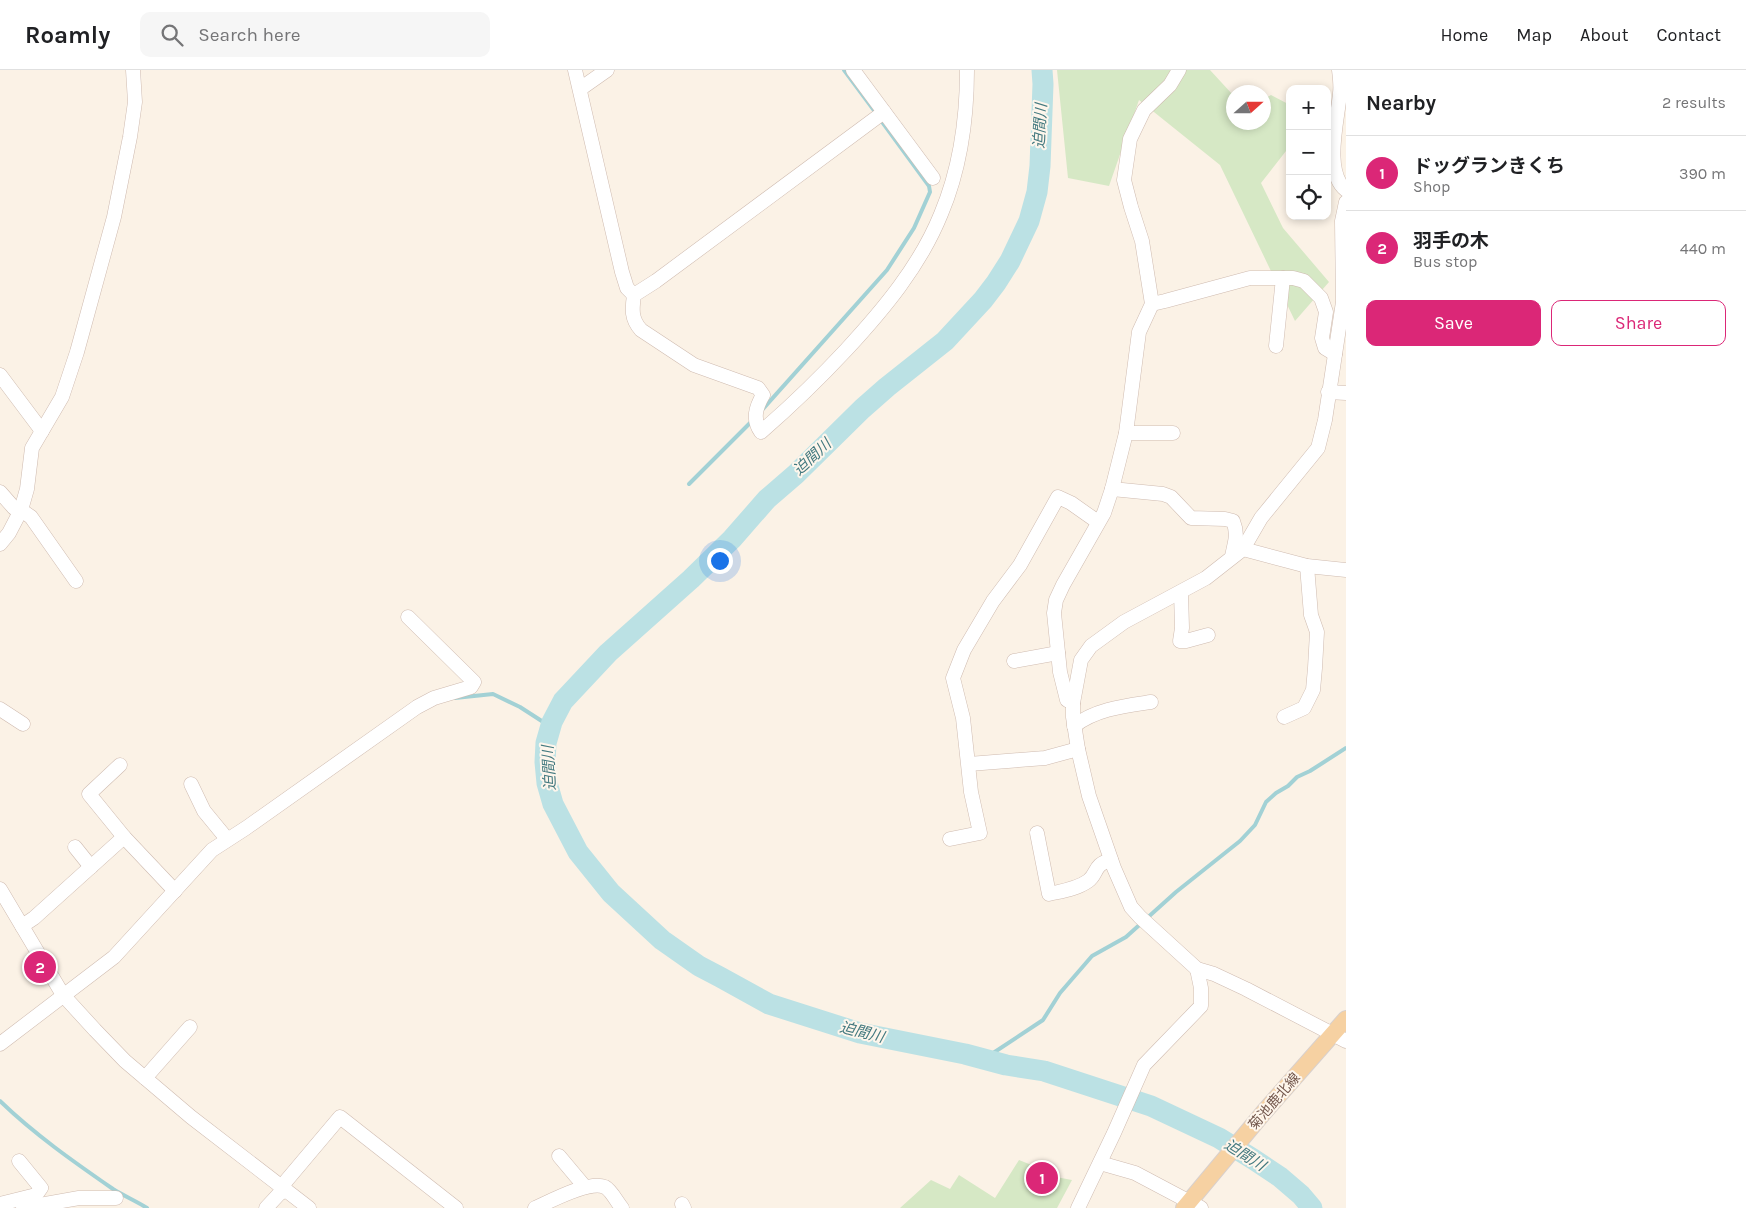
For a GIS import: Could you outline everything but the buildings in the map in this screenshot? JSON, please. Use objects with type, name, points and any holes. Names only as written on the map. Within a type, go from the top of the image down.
[{"type":"main road","name":"菊池鹿北線","points":[[1192,1206],[1264,1112],[1340,1037],[1346,1019]]},
{"type":"street","points":[[1,540],[9,533],[21,510],[27,489],[32,448],[62,397],[77,352],[114,217],[134,116],[134,70]]},
{"type":"street","points":[[575,70],[622,272],[627,288],[634,295]]},
{"type":"street","points":[[580,89],[607,70]]},
{"type":"street","points":[[853,70],[933,178]]},
{"type":"street","points":[[884,112],[656,281],[634,295],[633,317],[641,330],[694,365],[762,390],[763,394],[755,412],[758,428],[762,432],[794,404],[872,322],[904,280],[926,246],[941,214],[957,165],[966,109],[967,70]]},
{"type":"street","points":[[1073,703],[1067,700],[1060,672],[1054,613],[1056,600],[1104,513],[1112,489],[1126,433],[1140,332],[1152,304],[1142,241],[1124,180],[1130,139],[1144,110],[1170,85],[1179,70]]},
{"type":"street","points":[[1339,70],[1341,92],[1335,125],[1334,155],[1337,176],[1341,186],[1346,190]]},
{"type":"street","points":[[1340,1037],[1315,1026],[1222,977],[1197,969],[1131,907],[1111,860],[1089,796],[1074,726],[1073,703],[1082,660],[1091,646],[1124,622],[1206,578],[1237,553],[1261,518],[1318,448],[1325,420],[1343,302],[1342,221],[1346,202]]},
{"type":"street","points":[[1152,304],[1250,278],[1293,278],[1304,281],[1320,298],[1326,312],[1322,338],[1325,348],[1335,354]]},
{"type":"street","points":[[1276,346],[1283,278]]},
{"type":"street","points":[[0,375],[42,431]]},
{"type":"street","points":[[1328,392],[1346,392]]},
{"type":"street","points":[[1126,433],[1173,433]]},
{"type":"street","points":[[1112,489],[1164,494],[1171,497],[1190,518],[1233,521],[1236,529],[1236,540],[1233,548],[1237,553],[1307,566],[1346,570]]},
{"type":"street","points":[[0,492],[14,508],[21,510],[31,517],[76,582]]},
{"type":"street","points":[[950,839],[980,833],[971,792],[963,718],[952,678],[964,650],[993,601],[1020,564],[1058,497],[1071,503],[1098,522]]},
{"type":"street","points":[[1284,717],[1304,708],[1313,690],[1316,632],[1311,615],[1307,566]]},
{"type":"street","points":[[1181,592],[1182,628],[1180,640],[1186,641],[1208,635]]},
{"type":"street","points":[[0,1044],[63,994],[114,957],[212,850],[286,800],[409,712],[434,698],[471,687],[474,682],[408,617]]},
{"type":"street","points":[[1014,661],[1058,653]]},
{"type":"street","points":[[1074,726],[1080,721],[1108,709],[1151,702]]},
{"type":"street","points":[[0,709],[23,724]]},
{"type":"street","points":[[969,764],[1045,758],[1078,749]]},
{"type":"street","points":[[120,765],[89,794],[124,837],[175,891]]},
{"type":"street","points":[[192,784],[204,811],[227,839]]},
{"type":"street","points":[[1037,833],[1049,894],[1082,885],[1091,880],[1096,868],[1111,860]]},
{"type":"street","points":[[22,926],[34,918],[124,837]]},
{"type":"street","points":[[74,847],[91,867]]},
{"type":"street","points":[[0,889],[63,994],[125,1061],[191,1117],[309,1208]]},
{"type":"street","points":[[1078,1208],[1144,1065],[1201,1006],[1197,969]]},
{"type":"street","points":[[144,1078],[190,1027]]},
{"type":"street","points":[[266,1208],[284,1189],[340,1116],[456,1208]]},
{"type":"street","points":[[560,1156],[585,1187]]},
{"type":"street","points":[[0,1204],[36,1195],[41,1188],[19,1161]]},
{"type":"street","points":[[1100,1163],[1135,1172],[1192,1206]]},
{"type":"street","points":[[535,1208],[585,1187],[598,1185],[607,1188],[622,1208]]},
{"type":"street","points":[[23,1208],[79,1198],[116,1198]]},
{"type":"green space","points":[[1057,70],[1210,70],[1226,87],[1226,130],[1271,130],[1271,95],[1286,103],[1286,151],[1261,183],[1283,228],[1329,282],[1295,321],[1220,165],[1139,100],[1109,186],[1068,178]]},
{"type":"green space","points":[[1019,1160],[1034,1166],[1028,1179],[1050,1189],[1056,1177],[1072,1180],[1057,1208],[900,1208],[931,1180],[950,1189],[959,1175],[995,1198]]},
{"type":"waterway","points":[[844,70],[876,113]]},
{"type":"waterway","name":"迫間川","points":[[1042,70],[1040,166],[1037,192],[1029,221],[1010,261],[996,283],[945,341],[862,409],[796,474],[767,499],[732,539],[691,579],[608,653],[563,701],[552,722],[546,743],[547,783],[553,804],[578,852],[611,893],[662,940],[699,966],[769,1004],[860,1033],[965,1054],[1006,1065],[1044,1071],[1151,1106],[1219,1138],[1253,1159],[1280,1177],[1301,1195],[1312,1208]]},
{"type":"waterway","points":[[763,409],[887,270],[914,228],[930,192],[929,186],[880,119]]},
{"type":"waterway","points":[[689,484],[753,420]]},
{"type":"waterway","points":[[455,698],[493,694],[520,707],[551,727]]},
{"type":"waterway","points":[[984,1059],[1043,1020],[1060,993],[1092,956],[1126,937],[1176,892],[1240,841],[1255,825],[1266,802],[1276,793],[1288,786],[1297,777],[1346,748]]},
{"type":"waterway","points":[[0,1101],[40,1136],[69,1158],[113,1189],[147,1208]]},
{"type":"place","name":"羽手の木","points":[[40,967]]},
{"type":"place","name":"ドッグランきくち","points":[[1042,1178]]}]
